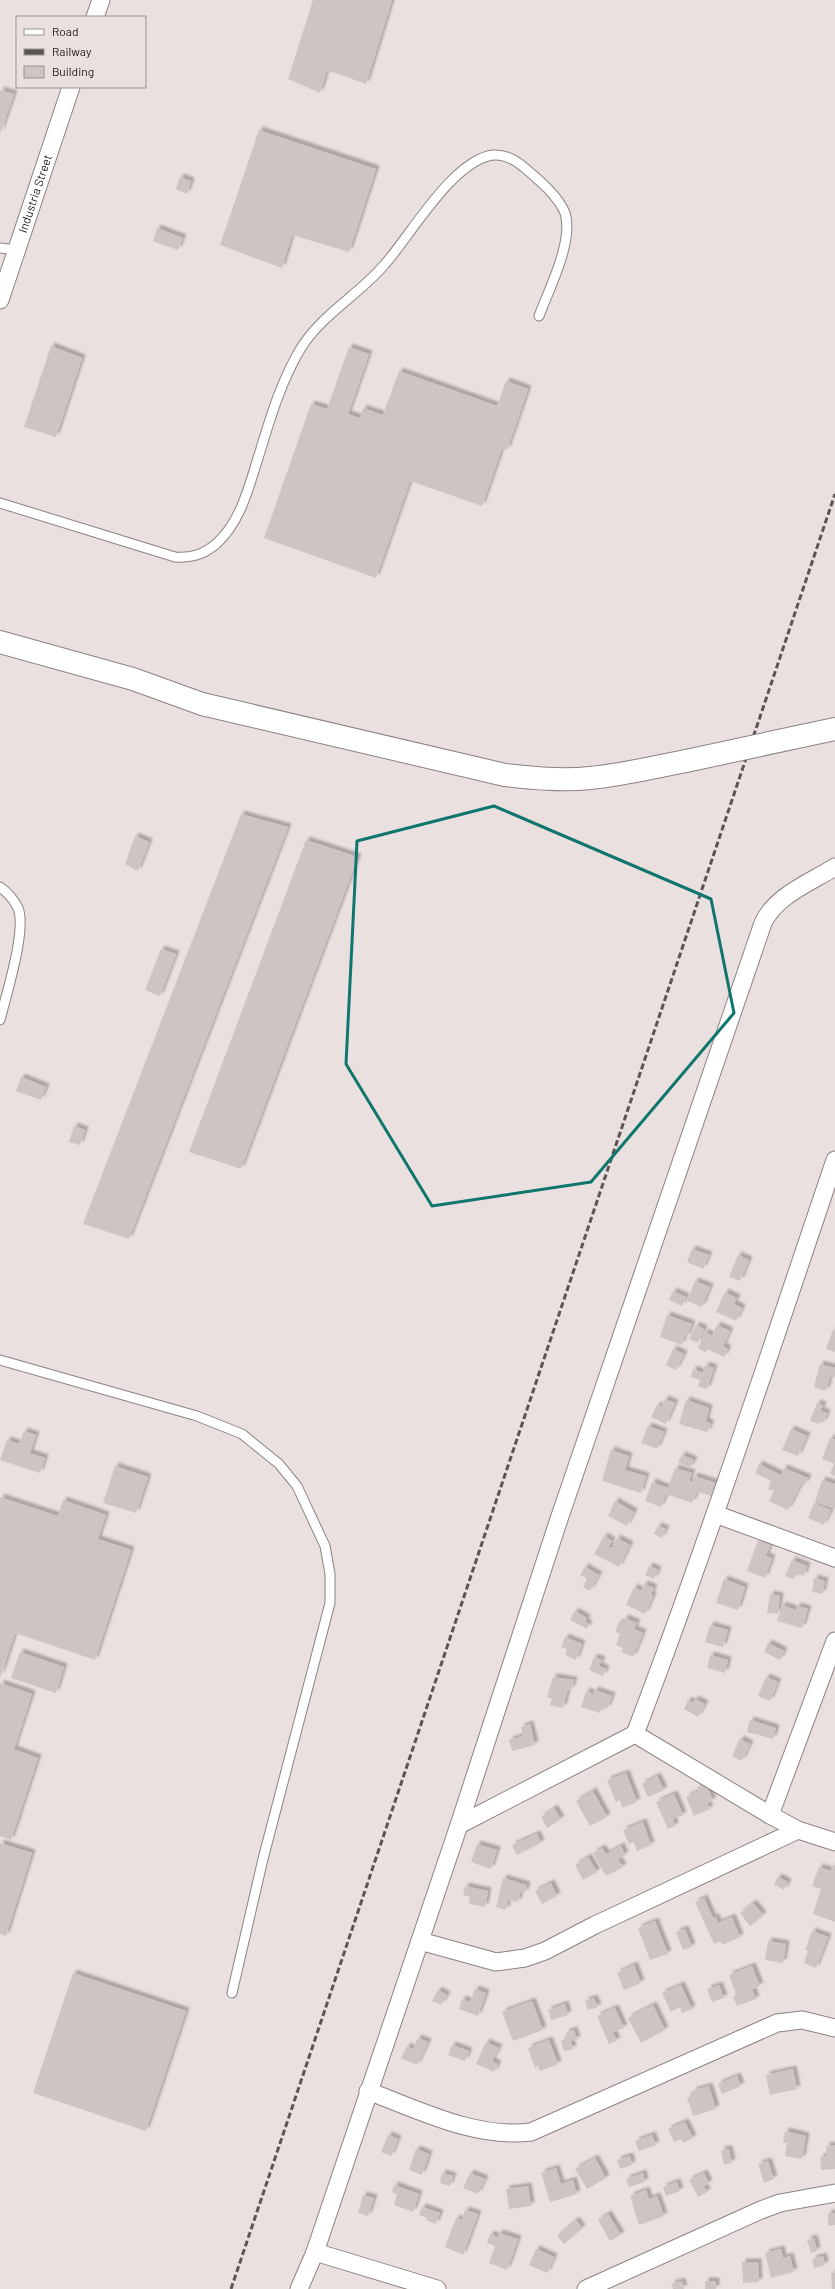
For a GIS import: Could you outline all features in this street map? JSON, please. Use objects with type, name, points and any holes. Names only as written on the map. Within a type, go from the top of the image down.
[{"type":"street","points":[[95,16],[101,0]]},
{"type":"street","name":"Industria Street","points":[[0,300],[8,249],[71,88]]},
{"type":"street","points":[[0,642],[133,679],[202,704],[505,775],[542,779],[588,778],[619,774],[835,729]]},
{"type":"street","points":[[299,2289],[315,2252],[368,2091],[459,1825],[560,1515],[763,922],[772,908],[781,900],[835,867]]},
{"type":"street","points":[[459,1825],[635,1734],[715,1514],[835,1160]]},
{"type":"street","points":[[715,1514],[835,1558]]},
{"type":"street","points":[[770,1815],[835,1641]]},
{"type":"street","points":[[635,1734],[770,1815],[798,1830],[835,1842]]},
{"type":"street","points":[[420,1941],[496,1962],[524,1958],[545,1951],[595,1925],[798,1830]]},
{"type":"street","points":[[368,2091],[452,2122],[508,2133],[531,2132],[777,2023],[802,2020],[835,2028]]},
{"type":"street","points":[[586,2289],[761,2210],[780,2203],[835,2193]]},
{"type":"street","points":[[315,2252],[437,2289]]},
{"type":"lane","points":[[0,503],[175,557],[194,557],[210,549],[221,539],[236,518],[244,500],[275,405],[302,346],[314,331],[384,265],[423,213],[448,185],[470,165],[495,155],[507,157],[526,169],[554,196],[565,213],[567,234],[539,316]]},
{"type":"lane","points":[[0,887],[8,893],[18,908],[21,930],[0,1020]]},
{"type":"lane","points":[[0,1360],[197,1416],[242,1434],[279,1464],[297,1486],[325,1546],[330,1574],[330,1603],[263,1859],[232,1993]]},
{"type":"highlighted area","points":[[494,806],[711,899],[734,1013],[591,1182],[432,1206],[346,1064],[357,841]]},
{"type":"building","points":[[313,0],[392,0],[366,84],[327,70],[320,93],[288,79]]},
{"type":"building","points":[[0,90],[14,94],[0,134]]},
{"type":"building","points":[[259,130],[376,169],[349,252],[292,235],[282,268],[220,245]]},
{"type":"building","points":[[180,177],[191,181],[187,194],[176,189]]},
{"type":"building","points":[[157,228],[183,238],[178,250],[153,241]]},
{"type":"building","points":[[51,346],[82,358],[56,437],[24,427]]},
{"type":"building","points":[[349,347],[369,354],[348,414],[360,418],[363,408],[383,415],[399,371],[497,406],[506,381],[528,389],[507,450],[502,448],[482,506],[410,481],[376,578],[264,538],[311,404],[327,409]]},
{"type":"building","points":[[241,814],[288,827],[129,1239],[83,1224]]},
{"type":"building","points":[[135,836],[149,842],[138,871],[125,864]]},
{"type":"building","points":[[306,840],[358,857],[241,1169],[189,1152]]},
{"type":"building","points":[[161,949],[176,954],[160,996],[145,990]]},
{"type":"building","points":[[21,1077],[46,1087],[41,1100],[16,1091]]},
{"type":"building","points":[[74,1126],[85,1130],[80,1145],[69,1142]]},
{"type":"building","points":[[692,1249],[709,1255],[703,1269],[687,1262]]},
{"type":"building","points":[[738,1255],[749,1260],[740,1281],[729,1277]]},
{"type":"building","points":[[695,1281],[710,1287],[702,1307],[687,1301]]},
{"type":"building","points":[[673,1291],[686,1297],[682,1306],[669,1300]]},
{"type":"building","points":[[725,1292],[737,1298],[734,1304],[742,1308],[736,1321],[716,1312]]},
{"type":"building","points":[[667,1315],[692,1324],[687,1337],[684,1337],[682,1345],[660,1337]]},
{"type":"building","points":[[696,1325],[704,1329],[698,1343],[689,1339]]},
{"type":"building","points":[[717,1325],[730,1331],[723,1346],[728,1349],[724,1357],[707,1349],[706,1353],[698,1348],[705,1332],[712,1336]]},
{"type":"building","points":[[833,1330],[835,1330],[835,1352],[826,1349]]},
{"type":"building","points":[[673,1349],[684,1354],[676,1370],[666,1365]]},
{"type":"building","points":[[820,1364],[835,1368],[835,1377],[830,1376],[826,1391],[814,1387]]},
{"type":"building","points":[[705,1365],[714,1368],[707,1389],[698,1386],[700,1380],[691,1377],[693,1369],[703,1373]]},
{"type":"building","points":[[665,1399],[675,1403],[666,1424],[651,1417],[657,1405],[661,1407]]},
{"type":"building","points":[[686,1400],[709,1408],[706,1421],[711,1424],[707,1432],[679,1424]]},
{"type":"building","points":[[817,1403],[823,1405],[821,1411],[827,1413],[823,1423],[820,1422],[819,1424],[810,1421]]},
{"type":"building","points":[[648,1426],[664,1432],[657,1449],[641,1443]]},
{"type":"building","points":[[791,1429],[807,1436],[798,1456],[782,1450]]},
{"type":"building","points":[[24,1431],[36,1435],[30,1453],[45,1458],[40,1473],[0,1460],[7,1440],[19,1444]]},
{"type":"building","points":[[830,1438],[835,1440],[835,1476],[830,1474],[834,1464],[822,1459]]},
{"type":"building","points":[[611,1450],[629,1456],[625,1470],[646,1476],[641,1493],[602,1481]]},
{"type":"building","points":[[682,1455],[694,1460],[690,1468],[678,1462]]},
{"type":"building","points":[[759,1464],[781,1475],[784,1468],[808,1478],[805,1484],[801,1484],[788,1510],[769,1501],[774,1491],[768,1489],[771,1481],[755,1473]]},
{"type":"building","points":[[115,1466],[148,1477],[136,1513],[103,1503]]},
{"type":"building","points":[[675,1468],[692,1473],[689,1481],[692,1482],[694,1476],[716,1483],[711,1496],[697,1491],[692,1503],[666,1494],[661,1507],[645,1501],[652,1482],[668,1488]]},
{"type":"building","points":[[822,1480],[835,1484],[835,1509],[815,1502]]},
{"type":"building","points":[[0,1497],[58,1516],[63,1500],[106,1515],[98,1539],[131,1550],[95,1660],[15,1633],[0,1678]]},
{"type":"building","points":[[615,1501],[634,1512],[627,1526],[608,1516]]},
{"type":"building","points":[[814,1503],[831,1510],[824,1525],[808,1518]]},
{"type":"building","points":[[658,1526],[666,1529],[662,1538],[654,1534]]},
{"type":"building","points":[[604,1536],[612,1541],[609,1547],[612,1548],[617,1538],[630,1545],[619,1567],[594,1554]]},
{"type":"building","points":[[758,1540],[770,1545],[766,1556],[772,1558],[765,1578],[747,1571]]},
{"type":"building","points":[[792,1560],[807,1566],[804,1576],[796,1573],[794,1579],[785,1576]]},
{"type":"building","points":[[649,1566],[658,1570],[654,1579],[645,1575]]},
{"type":"building","points":[[585,1567],[599,1575],[590,1591],[583,1587],[587,1579],[580,1575]]},
{"type":"building","points":[[814,1578],[825,1581],[822,1594],[812,1592]]},
{"type":"building","points":[[724,1579],[745,1587],[738,1610],[716,1603]]},
{"type":"building","points":[[644,1584],[654,1588],[651,1594],[653,1596],[645,1614],[626,1605],[634,1587],[641,1591]]},
{"type":"building","points":[[770,1594],[780,1596],[778,1614],[767,1613]]},
{"type":"building","points":[[782,1605],[796,1610],[797,1606],[808,1609],[802,1628],[777,1621]]},
{"type":"building","points":[[575,1611],[587,1618],[585,1622],[589,1624],[587,1629],[570,1620]]},
{"type":"building","points":[[625,1618],[637,1623],[634,1629],[643,1633],[633,1657],[621,1652],[623,1648],[616,1645],[620,1634],[615,1632],[619,1622],[622,1624]]},
{"type":"building","points":[[710,1625],[728,1630],[723,1647],[705,1642]]},
{"type":"building","points":[[565,1637],[582,1644],[576,1660],[565,1655],[567,1649],[561,1647]]},
{"type":"building","points":[[768,1643],[784,1651],[780,1660],[764,1652]]},
{"type":"building","points":[[20,1652],[64,1667],[56,1693],[11,1678]]},
{"type":"building","points":[[710,1655],[728,1660],[725,1673],[707,1668]]},
{"type":"building","points":[[594,1657],[602,1660],[599,1666],[606,1669],[603,1676],[589,1670]]},
{"type":"building","points":[[553,1677],[574,1680],[571,1690],[568,1689],[563,1708],[550,1705],[552,1699],[547,1697]]},
{"type":"building","points":[[766,1677],[778,1682],[770,1701],[758,1696]]},
{"type":"building","points":[[0,1683],[32,1694],[14,1749],[38,1758],[11,1840],[0,1836]]},
{"type":"building","points":[[595,1690],[612,1696],[607,1709],[602,1707],[600,1713],[581,1707],[586,1691],[593,1694]]},
{"type":"building","points":[[695,1699],[705,1704],[698,1717],[684,1709],[688,1700],[693,1703]]},
{"type":"building","points":[[750,1720],[776,1728],[773,1739],[747,1732]]},
{"type":"building","points":[[530,1724],[535,1745],[512,1751],[509,1740],[523,1736],[521,1727]]},
{"type":"building","points":[[740,1739],[750,1744],[742,1761],[732,1756]]},
{"type":"building","points":[[626,1773],[637,1802],[622,1808],[620,1800],[616,1802],[607,1780]]},
{"type":"building","points":[[657,1776],[664,1790],[648,1797],[642,1784]]},
{"type":"building","points":[[706,1783],[713,1801],[707,1803],[710,1809],[694,1816],[686,1797],[699,1791],[697,1787]]},
{"type":"building","points":[[593,1791],[607,1817],[590,1826],[576,1801]]},
{"type":"building","points":[[674,1794],[683,1815],[673,1819],[675,1826],[668,1829],[656,1802]]},
{"type":"building","points":[[554,1808],[561,1819],[547,1828],[541,1817]]},
{"type":"building","points":[[643,1822],[651,1845],[637,1851],[634,1842],[629,1844],[623,1830]]},
{"type":"building","points":[[537,1834],[541,1843],[517,1855],[512,1845]]},
{"type":"building","points":[[0,1843],[32,1853],[6,1936],[0,1934]]},
{"type":"building","points":[[477,1844],[497,1850],[491,1869],[471,1862]]},
{"type":"building","points":[[621,1846],[625,1855],[618,1859],[623,1867],[606,1876],[593,1853],[602,1848],[606,1854]]},
{"type":"building","points":[[588,1857],[597,1872],[583,1880],[575,1865]]},
{"type":"building","points":[[819,1867],[831,1871],[832,1867],[835,1868],[835,1922],[813,1914],[821,1889],[812,1886]]},
{"type":"building","points":[[778,1877],[788,1882],[784,1890],[774,1884]]},
{"type":"building","points":[[503,1878],[527,1885],[525,1893],[520,1892],[518,1902],[508,1900],[506,1910],[496,1907]]},
{"type":"building","points":[[551,1883],[557,1896],[542,1904],[535,1891]]},
{"type":"building","points":[[465,1886],[488,1891],[485,1907],[469,1904],[470,1897],[463,1895]]},
{"type":"building","points":[[704,1898],[713,1918],[716,1917],[718,1923],[732,1917],[740,1937],[722,1945],[721,1941],[714,1944],[695,1902]]},
{"type":"building","points":[[753,1903],[763,1915],[750,1926],[740,1913]]},
{"type":"building","points":[[655,1921],[668,1954],[650,1960],[638,1928]]},
{"type":"building","points":[[685,1929],[692,1947],[683,1950],[676,1932]]},
{"type":"building","points":[[812,1931],[828,1937],[816,1968],[804,1963],[808,1951],[805,1950]]},
{"type":"building","points":[[768,1941],[786,1944],[783,1963],[765,1960]]},
{"type":"building","points":[[634,1965],[641,1983],[624,1990],[617,1973]]},
{"type":"building","points":[[752,1966],[760,1986],[752,1989],[756,1999],[737,2006],[733,1997],[736,1994],[729,1975]]},
{"type":"building","points":[[73,1973],[186,2011],[146,2131],[33,2093]]},
{"type":"building","points":[[681,1985],[692,2009],[682,2013],[680,2007],[671,2012],[662,1993]]},
{"type":"building","points":[[719,1985],[724,1998],[712,2002],[707,1989]]},
{"type":"building","points":[[475,1989],[486,1993],[478,2016],[459,2009],[462,1999],[470,2002]]},
{"type":"building","points":[[438,1990],[447,1995],[441,2005],[432,2001]]},
{"type":"building","points":[[594,1998],[598,2007],[588,2010],[585,2001]]},
{"type":"building","points":[[532,2001],[543,2030],[513,2041],[502,2012]]},
{"type":"building","points":[[565,2004],[568,2015],[551,2020],[548,2010]]},
{"type":"building","points":[[653,2005],[665,2030],[641,2043],[628,2018]]},
{"type":"building","points":[[615,2008],[624,2028],[613,2032],[617,2041],[609,2044],[597,2016]]},
{"type":"building","points":[[574,2030],[577,2040],[571,2041],[573,2049],[564,2051],[561,2041],[567,2039],[566,2032]]},
{"type":"building","points":[[418,2038],[428,2042],[417,2065],[401,2058],[407,2046],[413,2049]]},
{"type":"building","points":[[549,2040],[558,2064],[540,2071],[538,2066],[535,2068],[528,2048]]},
{"type":"building","points":[[486,2042],[499,2048],[492,2061],[498,2064],[494,2072],[476,2064]]},
{"type":"building","points":[[452,2045],[469,2051],[465,2061],[448,2055]]},
{"type":"building","points":[[793,2069],[797,2089],[770,2095],[766,2075]]},
{"type":"building","points":[[737,2076],[741,2086],[722,2094],[718,2084]]},
{"type":"building","points":[[709,2086],[716,2109],[693,2116],[687,2097],[694,2095],[692,2091]]},
{"type":"building","points":[[685,2122],[693,2138],[683,2143],[681,2139],[674,2142],[668,2129]]},
{"type":"building","points":[[785,2131],[806,2136],[802,2159],[785,2156],[787,2143],[783,2143]]},
{"type":"building","points":[[388,2135],[398,2139],[391,2156],[381,2152]]},
{"type":"building","points":[[652,2135],[656,2145],[639,2151],[635,2141]]},
{"type":"building","points":[[835,2145],[835,2169],[821,2170],[820,2157],[826,2156],[826,2146]]},
{"type":"building","points":[[416,2149],[429,2154],[422,2175],[409,2170]]},
{"type":"building","points":[[729,2149],[732,2163],[724,2165],[721,2150]]},
{"type":"building","points":[[630,2156],[632,2165],[620,2169],[617,2160]]},
{"type":"building","points":[[595,2158],[606,2178],[587,2189],[575,2169]]},
{"type":"building","points":[[768,2161],[774,2179],[764,2183],[758,2164]]},
{"type":"building","points":[[556,2168],[561,2184],[573,2180],[577,2194],[550,2202],[541,2173]]},
{"type":"building","points":[[442,2173],[453,2176],[450,2186],[440,2183]]},
{"type":"building","points":[[470,2173],[485,2179],[478,2194],[463,2188]]},
{"type":"building","points":[[643,2173],[645,2182],[629,2187],[626,2179]]},
{"type":"building","points":[[704,2173],[709,2183],[704,2186],[707,2192],[698,2197],[689,2180]]},
{"type":"building","points":[[677,2182],[680,2191],[666,2196],[663,2187]]},
{"type":"building","points":[[394,2185],[419,2194],[413,2212],[394,2205],[397,2195],[392,2192]]},
{"type":"building","points":[[528,2186],[531,2206],[509,2209],[506,2189]]},
{"type":"building","points":[[646,2190],[649,2199],[657,2196],[664,2216],[639,2225],[630,2196]]},
{"type":"building","points":[[363,2195],[374,2198],[368,2216],[358,2213]]},
{"type":"building","points":[[422,2207],[440,2213],[436,2224],[419,2215]]},
{"type":"building","points":[[465,2210],[478,2214],[463,2255],[445,2247],[456,2218],[462,2220]]},
{"type":"building","points":[[828,2213],[835,2213],[835,2225],[828,2226]]},
{"type":"building","points":[[608,2214],[621,2235],[610,2241],[598,2220]]},
{"type":"building","points":[[576,2220],[582,2228],[564,2244],[557,2236]]},
{"type":"building","points":[[499,2233],[518,2239],[507,2270],[489,2263],[495,2246],[487,2243],[490,2234],[498,2237]]},
{"type":"building","points":[[814,2238],[817,2251],[811,2253],[807,2240]]},
{"type":"building","points":[[536,2249],[554,2257],[547,2273],[529,2265]]},
{"type":"building","points":[[781,2249],[783,2258],[790,2256],[794,2272],[771,2278],[765,2253]]},
{"type":"building","points":[[823,2256],[825,2265],[814,2268],[812,2259]]},
{"type":"building","points":[[742,2262],[758,2262],[759,2282],[743,2283]]},
{"type":"building","points":[[831,2273],[835,2273],[835,2289],[832,2289]]},
{"type":"building","points":[[682,2281],[684,2289],[673,2289],[671,2284]]},
{"type":"building","points":[[705,2281],[716,2281],[716,2289],[705,2289]]},
{"type":"railway","points":[[231,2289],[835,494]]}]
